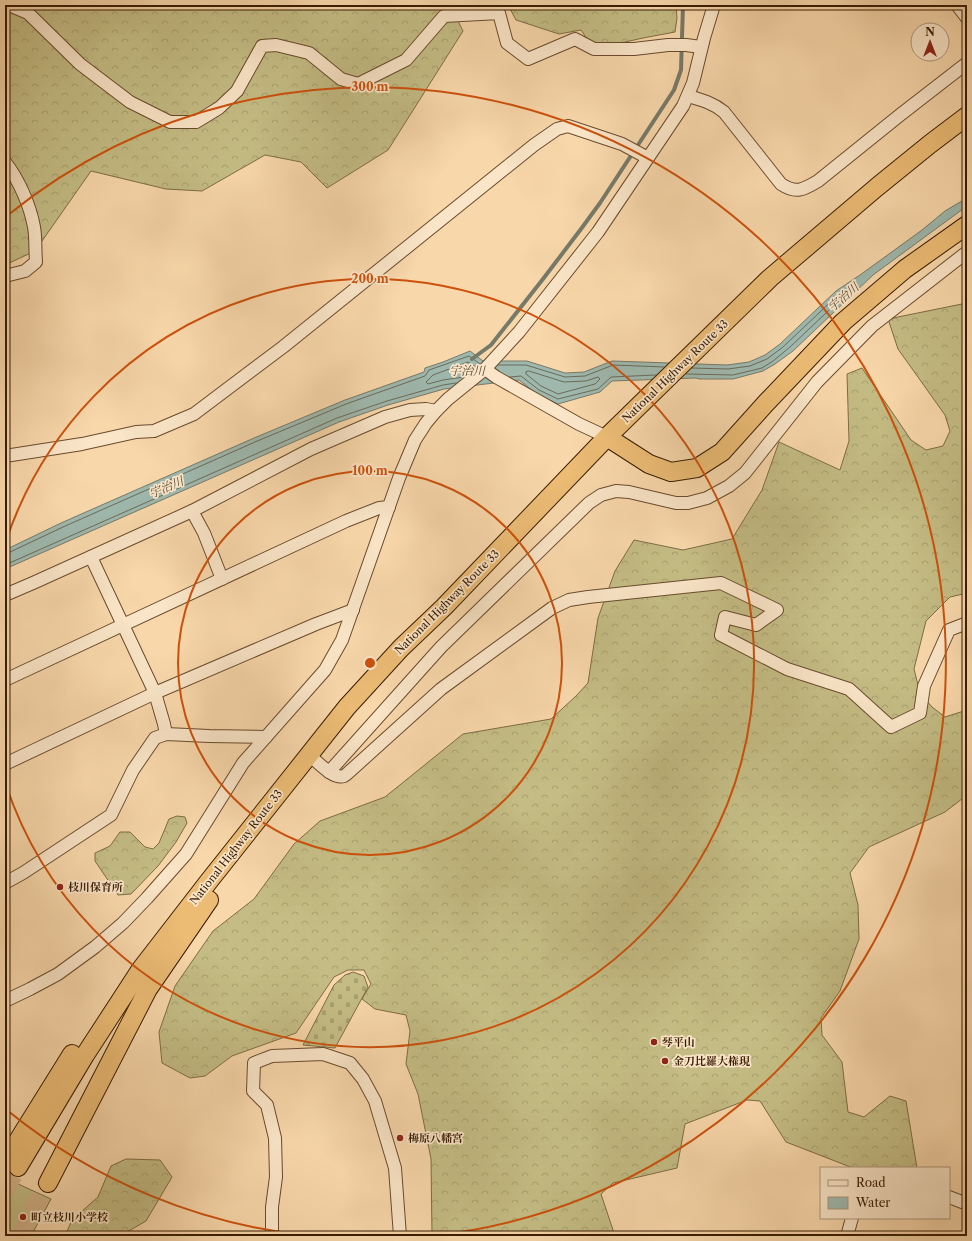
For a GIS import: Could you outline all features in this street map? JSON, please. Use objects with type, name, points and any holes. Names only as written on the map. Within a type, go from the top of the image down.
[{"type":"highway","name":"National Highway Route 33","points":[[12,1164],[78,1043],[142,969],[209,881],[347,707],[401,648],[444,607],[607,437],[770,278],[877,187],[967,116]]},
{"type":"highway","points":[[607,437],[649,464],[671,472],[697,468],[722,452],[766,402],[843,322],[904,269],[967,225]]},
{"type":"highway","points":[[48,1183],[148,989],[309,754]]},
{"type":"street","points":[[5,5],[9,5],[28,14],[80,64],[130,102],[170,122],[196,122],[219,108],[237,91],[262,46],[276,45],[309,53],[341,80],[358,84],[406,60],[444,16],[499,13],[507,43],[528,59],[575,39],[594,50],[634,50],[703,42]]},
{"type":"street","points":[[5,1001],[58,974],[95,947],[124,922],[186,854],[243,764],[325,670],[342,640],[399,478],[411,450],[426,423],[448,399],[485,369],[519,332],[598,232],[678,114],[688,96],[693,83],[714,5]]},
{"type":"street","points":[[957,5],[967,18]]},
{"type":"street","points":[[688,96],[711,103],[724,112],[781,184],[793,190],[801,190],[818,182],[900,115],[967,64]]},
{"type":"street","points":[[5,456],[82,444],[136,432],[154,431],[194,414],[283,347],[534,145],[557,129],[568,126],[622,144],[648,158]]},
{"type":"street","points":[[5,162],[12,171],[28,208],[34,228],[36,262],[25,271],[5,276]]},
{"type":"street","points":[[329,772],[441,647],[590,503],[601,495],[616,491],[629,492],[676,504],[688,503],[707,498],[729,486],[745,473],[817,382],[872,326],[967,252]]},
{"type":"street","points":[[485,369],[579,424],[607,437]]},
{"type":"street","points":[[5,595],[192,511],[311,449],[385,417],[410,410],[426,409],[436,411]]},
{"type":"street","points":[[5,680],[346,521],[379,508],[389,507]]},
{"type":"street","points":[[192,511],[204,533],[222,579]]},
{"type":"street","points":[[91,557],[155,693],[166,734]]},
{"type":"street","points":[[309,754],[329,772],[334,775],[343,776],[441,689],[552,608],[569,600],[721,583],[777,610],[756,625],[725,616],[721,636],[787,669],[849,689],[891,727],[920,713],[924,686],[950,630],[967,623]]},
{"type":"street","points":[[5,764],[155,693],[316,624],[353,610]]},
{"type":"street","points":[[6,881],[23,873],[111,815],[133,770],[155,738],[166,734],[266,737]]},
{"type":"street","points":[[272,1236],[272,1208],[276,1177],[275,1138],[267,1106],[253,1090],[254,1063],[272,1056],[323,1054],[350,1063],[363,1079],[375,1101],[395,1168],[400,1236]]},
{"type":"street","points":[[950,1197],[967,1204]]},
{"type":"street","points":[[848,1236],[852,1219]]},
{"type":"green space","points":[[5,5],[450,5],[463,31],[388,150],[327,188],[301,162],[265,155],[202,191],[166,189],[91,171],[35,251],[5,265]]},
{"type":"green space","points":[[508,5],[676,5],[677,18],[675,32],[594,49],[581,30],[559,34],[516,20]]},
{"type":"green space","points":[[967,303],[967,593],[950,597],[926,621],[914,669],[920,693],[932,707],[945,717],[967,710],[967,795],[945,812],[869,847],[850,873],[858,905],[859,939],[840,991],[821,1018],[822,1035],[842,1062],[848,1112],[864,1117],[890,1096],[906,1101],[917,1167],[850,1167],[786,1142],[760,1101],[747,1100],[685,1124],[677,1168],[613,1183],[601,1194],[615,1236],[432,1236],[431,1159],[418,1094],[406,1064],[410,1031],[406,1015],[375,1009],[362,999],[371,984],[364,970],[348,970],[334,977],[296,1033],[232,1056],[205,1076],[190,1078],[162,1063],[159,1032],[175,986],[213,931],[254,899],[294,844],[320,821],[385,797],[463,734],[551,719],[588,683],[598,618],[615,571],[634,540],[683,550],[732,539],[762,490],[779,442],[840,470],[849,441],[847,374],[862,368],[911,440],[926,450],[943,446],[950,431],[945,415],[898,349],[888,319]]},
{"type":"green space","points":[[177,816],[185,817],[187,823],[176,842],[158,866],[131,894],[118,895],[95,861],[95,853],[110,846],[120,832],[130,832],[145,847],[153,849],[159,843],[169,819]]},
{"type":"green space","points":[[353,972],[364,976],[368,987],[335,1048],[303,1045],[334,985],[345,975]]},
{"type":"green space","points":[[126,1159],[160,1160],[172,1177],[146,1221],[120,1236],[65,1236],[72,1220],[98,1197],[111,1166]]},
{"type":"green space","name":"町立枝川小学校","points":[[5,1178],[51,1199],[31,1236],[5,1236]]},
{"type":"water","name":"宇治川","points":[[967,198],[967,206],[873,275],[793,351],[763,371],[733,379],[696,378],[612,381],[600,392],[558,404],[537,394],[519,380],[444,389],[388,405],[339,422],[5,569],[5,550],[61,523],[254,438],[345,400],[424,372],[425,368],[470,351],[483,361],[527,361],[565,373],[584,372],[612,361],[727,365],[749,362],[765,355],[780,344],[836,291],[922,230],[945,211]]},
{"type":"waterway","points":[[472,359],[491,345],[581,229],[600,203],[674,90],[681,70],[683,5]]},
{"type":"tunnel","points":[[5,1191],[18,1167]]},
{"type":"tunnel","points":[[19,1236],[48,1183]]},
{"type":"place","name":"枝川保育所","points":[[60,887]]},
{"type":"place","name":"琴平山","points":[[654,1042]]},
{"type":"place","name":"金刀比羅大権現","points":[[665,1061]]},
{"type":"place","name":"梅原八幡宮","points":[[400,1138]]},
{"type":"place","name":"町立枝川小学校","points":[[23,1217]]}]
